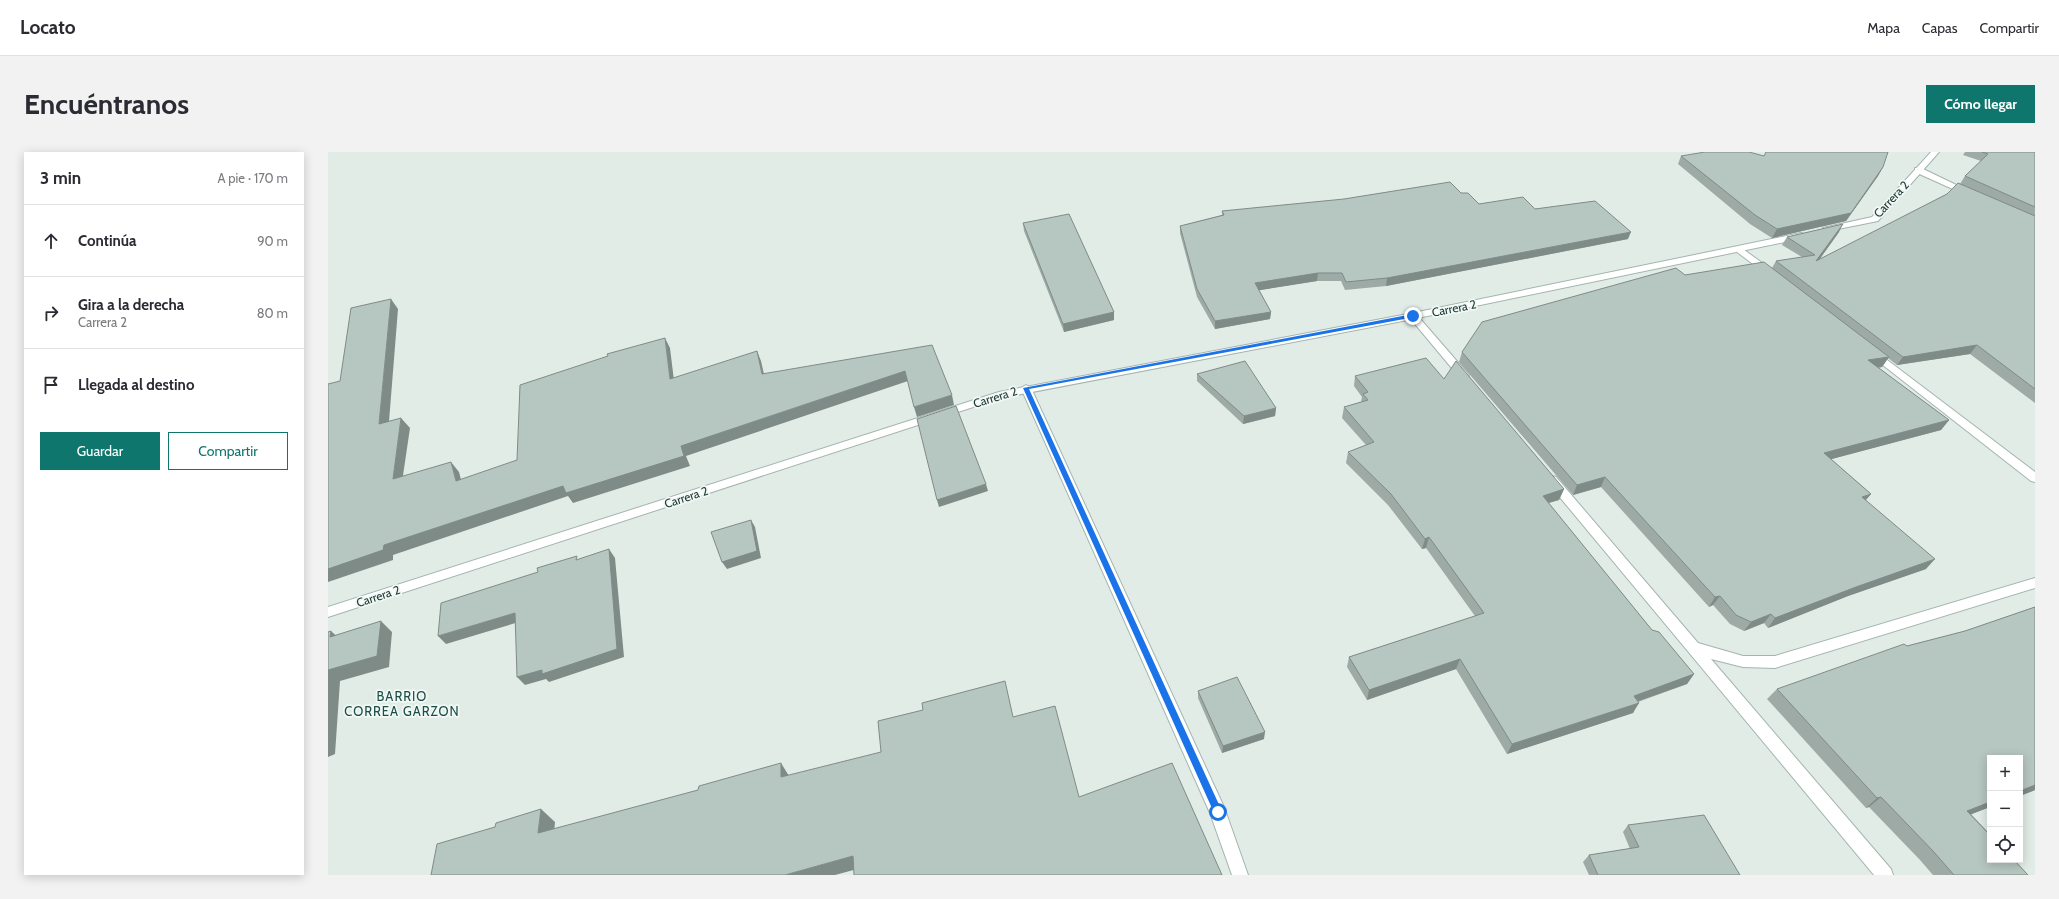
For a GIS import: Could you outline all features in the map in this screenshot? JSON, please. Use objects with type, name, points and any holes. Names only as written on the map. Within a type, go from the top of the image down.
[{"type":"street","name":"Carrera 2","points":[[328,612],[999,395],[1026,388],[1413,316],[1740,250],[1875,219],[1935,152]]},
{"type":"street","points":[[1918,170],[1980,198]]},
{"type":"street","points":[[1740,250],[1778,279]]},
{"type":"street","points":[[1413,316],[1474,388]]},
{"type":"street","points":[[1866,347],[2035,478]]},
{"type":"street","points":[[1026,388],[1218,812],[1240,875]]},
{"type":"street","points":[[1545,472],[1885,875]]},
{"type":"street","points":[[1692,646],[1732,661],[1758,664],[1775,662],[2035,583]]},
{"type":"building","points":[[1705,152],[1749,152],[1764,156],[1766,152],[1888,152],[1883,167],[1851,213],[1777,229],[1755,215],[1681,156]]},
{"type":"building","points":[[1982,152],[2035,152],[2035,207],[1965,176],[1988,154]]},
{"type":"building","points":[[1450,182],[1461,193],[1468,193],[1479,204],[1523,197],[1535,209],[1595,201],[1631,232],[1387,278],[1346,282],[1342,273],[1318,273],[1255,283],[1271,312],[1215,321],[1197,289],[1180,226],[1224,215],[1222,211],[1344,199]]},
{"type":"building","points":[[1958,183],[2035,216],[2035,389],[1977,345],[1903,357],[1776,261],[1815,255],[1787,237],[1843,224],[1816,261],[1947,194]]},
{"type":"building","points":[[1069,214],[1114,312],[1063,324],[1023,223]]},
{"type":"building","points":[[1764,262],[1889,357],[1868,360],[1949,420],[1824,453],[1871,494],[1862,497],[1935,559],[1775,618],[1771,614],[1751,622],[1736,615],[1720,596],[1715,597],[1605,477],[1577,485],[1462,352],[1482,322],[1676,268],[1685,275]]},
{"type":"building","points":[[391,299],[379,424],[401,418],[393,479],[451,462],[456,481],[517,460],[520,385],[608,356],[607,354],[665,338],[670,379],[757,351],[762,374],[932,345],[952,395],[914,407],[905,371],[681,446],[684,456],[566,493],[563,486],[384,545],[383,550],[328,569],[328,384],[340,381],[351,308]]},
{"type":"building","points":[[1426,358],[1444,379],[1456,361],[1564,489],[1543,496],[1652,630],[1659,632],[1694,674],[1634,696],[1639,703],[1512,744],[1460,659],[1369,690],[1349,657],[1484,613],[1429,537],[1425,539],[1391,494],[1348,452],[1374,442],[1344,407],[1368,400],[1363,394],[1368,392],[1355,376]]},
{"type":"building","points":[[1245,361],[1276,408],[1244,416],[1197,374]]},
{"type":"building","points":[[956,406],[986,484],[937,500],[917,419]]},
{"type":"building","points":[[751,520],[757,551],[722,562],[711,532]]},
{"type":"building","points":[[609,549],[617,649],[542,674],[542,670],[517,677],[515,613],[438,636],[441,603],[538,572],[537,568],[577,556],[576,560]]},
{"type":"building","points":[[2035,607],[2035,785],[2023,790],[2023,755],[1987,755],[1987,803],[1967,811],[1987,832],[1987,863],[2017,863],[2028,875],[1954,875],[1881,797],[1877,798],[1777,689],[1904,644],[1907,646],[1965,631]]},
{"type":"building","points":[[381,621],[377,656],[328,670],[328,632],[331,631],[330,637]]},
{"type":"building","points":[[1237,677],[1265,732],[1223,746],[1198,691]]},
{"type":"building","points":[[1005,681],[1013,717],[1055,706],[1079,797],[1172,763],[1222,875],[854,875],[853,856],[785,875],[431,875],[437,844],[495,827],[496,823],[541,809],[538,833],[698,790],[699,786],[781,763],[781,777],[881,752],[878,721],[923,710],[922,703]]},
{"type":"building","points":[[1704,815],[1740,875],[1598,875],[1589,855],[1639,847],[1628,825]]},
{"type":"district","name":"BARRIO CORREA GARZON","points":[[402,704]]},
{"type":"route","points":[[1218,812],[1026,388],[1413,316]]}]
